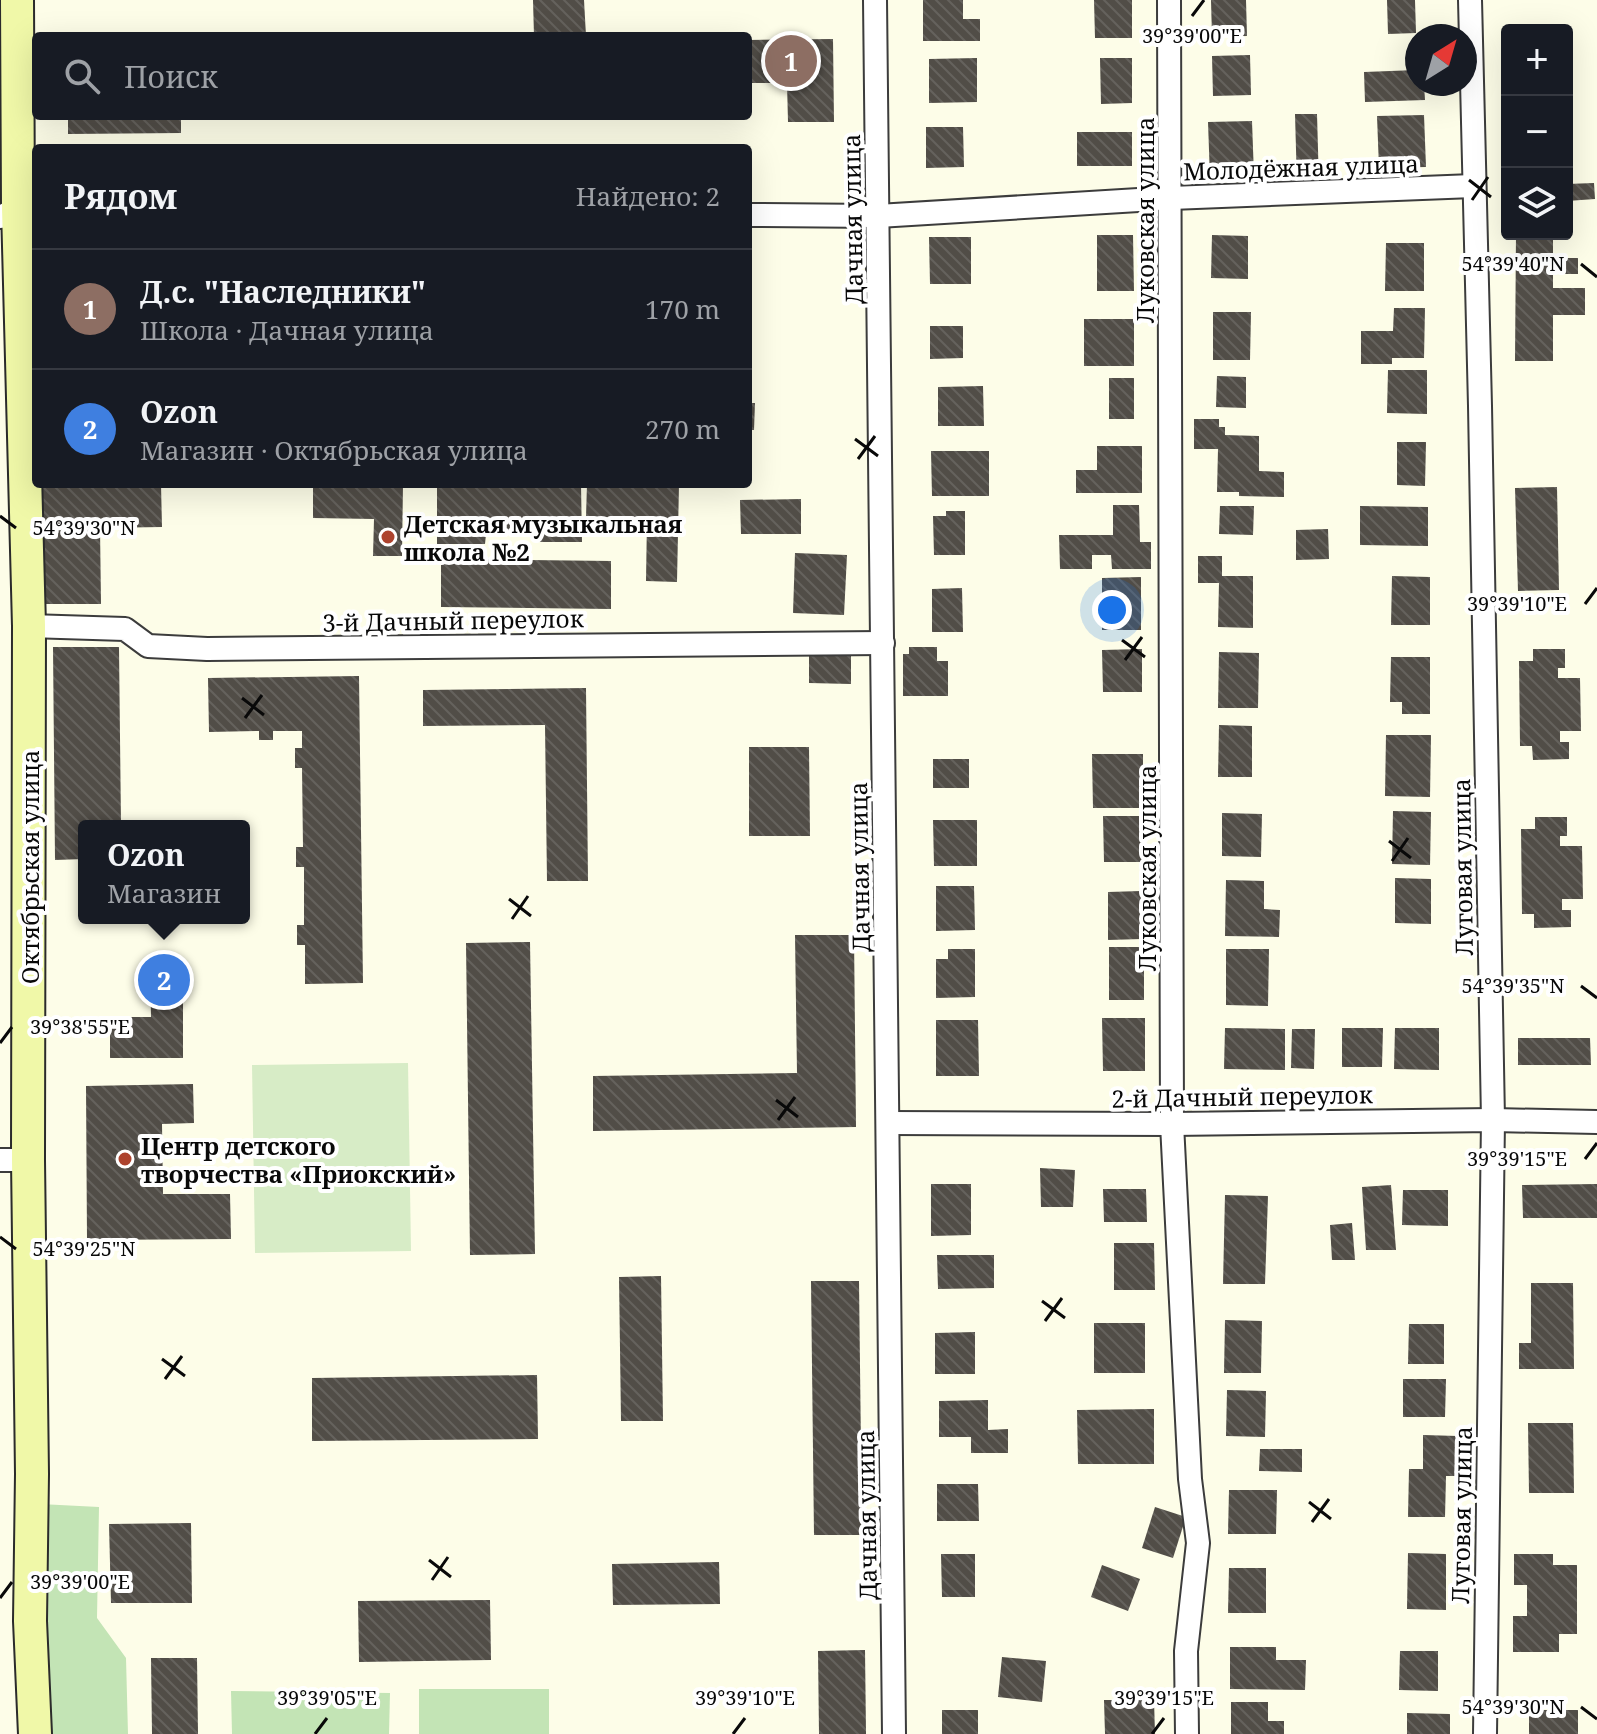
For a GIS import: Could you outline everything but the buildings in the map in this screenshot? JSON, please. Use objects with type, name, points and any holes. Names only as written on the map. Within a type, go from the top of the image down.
[{"type":"main road","name":"Октябрьская улица","points":[[17,0],[18,211],[29,626],[14,1160],[32,1474],[30,1621],[35,1734]]},
{"type":"street","name":"Дачная улица","points":[[875,0],[894,1734]]},
{"type":"street","name":"Луковская улица","points":[[1169,0],[1172,1124],[1190,1479],[1198,1543],[1186,1651],[1187,1734]]},
{"type":"street","name":"Луговая улица","points":[[1470,0],[1493,1120],[1485,1734]]},
{"type":"street","name":"Молодёжная улица","points":[[752,215],[878,216],[1171,198],[1473,186]]},
{"type":"street","name":"3-й Дачный переулок","points":[[29,626],[125,629],[148,646],[207,649],[883,643]]},
{"type":"street","name":"2-й Дачный переулок","points":[[888,1123],[1597,1122]]},
{"type":"green space","points":[[408,1063],[411,1251],[255,1253],[252,1065]]},
{"type":"green space","points":[[40,1504],[99,1507],[97,1618],[126,1658],[128,1734],[43,1734]]},
{"type":"green space","points":[[419,1689],[549,1689],[549,1734],[419,1734]]},
{"type":"green space","points":[[231,1691],[390,1693],[389,1734],[232,1734]]},
{"type":"place","name":"Д.с. \"Наследники\"","points":[[791,61]]},
{"type":"place","name":"Детская музыкальная школа №2","points":[[388,537]]},
{"type":"place","name":"Ozon","points":[[164,980]]},
{"type":"place","name":"Центр детского творчества «Приокский»","points":[[125,1159]]}]
